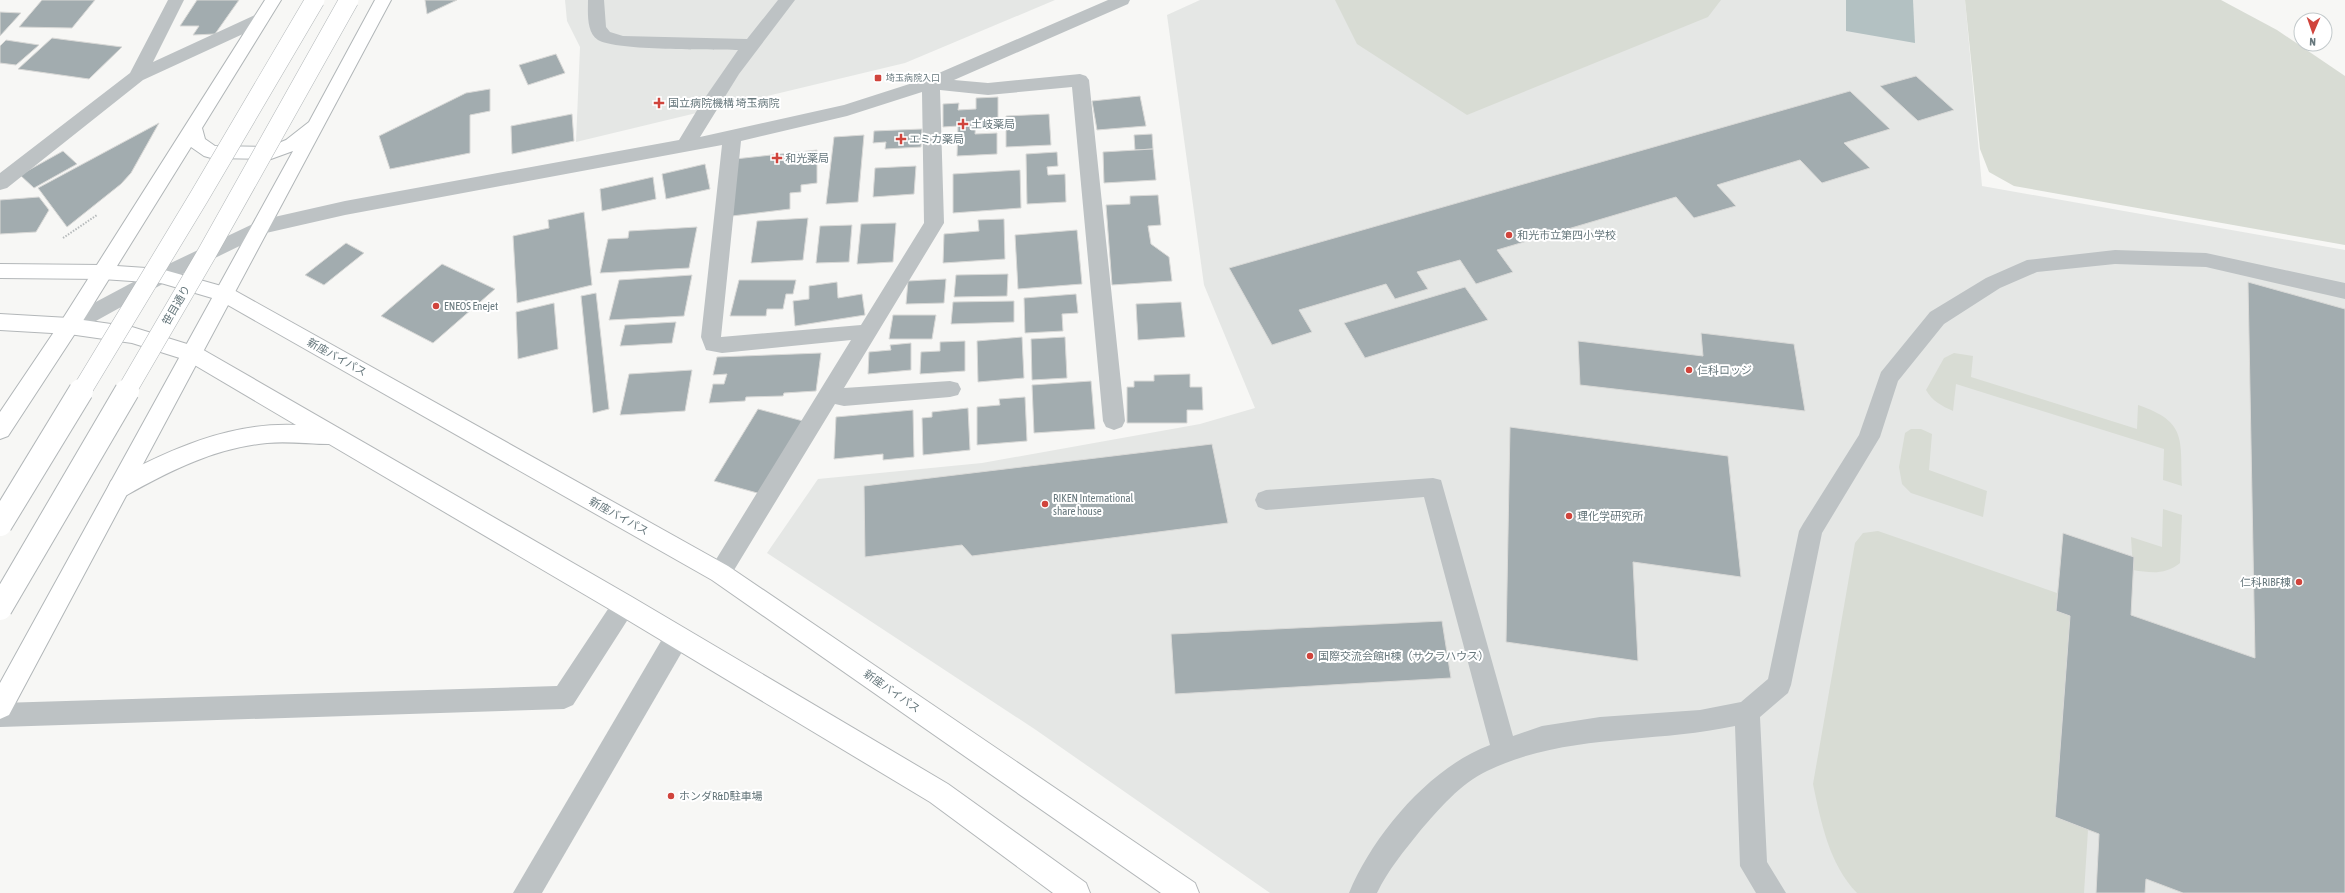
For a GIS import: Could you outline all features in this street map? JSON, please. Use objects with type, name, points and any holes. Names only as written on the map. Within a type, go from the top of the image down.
[{"type":"main road","points":[[0,430],[69,326],[273,0]]},
{"type":"main road","points":[[0,524],[195,204],[315,0]]},
{"type":"main road","name":"笹目通り","points":[[0,608],[203,260],[349,0]]},
{"type":"main road","points":[[0,707],[193,354],[383,0]]},
{"type":"main road","points":[[193,127],[197,142],[211,152],[243,154],[271,153],[292,144],[317,123]]},
{"type":"main road","name":"新座バイパス","points":[[0,271],[102,272],[161,276],[225,294],[720,573],[1185,893]]},
{"type":"main road","points":[[0,322],[69,326],[132,335],[193,354],[624,604],[939,793],[1076,893]]},
{"type":"main road","points":[[119,488],[161,464],[213,444],[268,434],[332,435]]},
{"type":"street","points":[[137,76],[176,0]]},
{"type":"street","points":[[596,0],[598,28],[604,36],[623,41],[751,45]]},
{"type":"street","points":[[686,145],[704,111],[751,45],[787,0]]},
{"type":"street","points":[[69,326],[161,276],[261,227],[352,207],[732,137],[848,110],[931,83],[1122,0]]},
{"type":"street","points":[[0,183],[137,76],[261,19]]},
{"type":"street","points":[[931,83],[988,88],[1080,80],[1114,421]]},
{"type":"street","points":[[720,573],[831,395],[866,334],[934,223],[931,83]]},
{"type":"street","points":[[732,137],[710,337],[713,344],[722,345],[855,332],[866,334]]},
{"type":"street","points":[[1363,893],[1378,862],[1434,793],[1477,762],[1549,737],[1600,729],[1700,722],[1747,712],[1779,685],[1811,531],[1869,437],[1888,378],[1937,318],[1993,283],[2034,265],[2115,257],[2206,260],[2345,291]]},
{"type":"street","points":[[831,395],[844,397],[950,389]]},
{"type":"street","points":[[1266,500],[1433,487],[1505,752]]},
{"type":"street","points":[[0,715],[564,697],[624,604]]},
{"type":"street","points":[[527,893],[677,637]]},
{"type":"street","points":[[1747,712],[1754,866],[1772,893]]},
{"type":"shaded area","name":"国立病院機構 埼玉病院","points":[[565,0],[1055,0],[905,63],[576,142],[580,47],[567,21]]},
{"type":"shaded area","name":"理化学研究所","points":[[1200,0],[1965,0],[1982,186],[2345,250],[2345,893],[1270,893],[1036,730],[767,553],[818,479],[982,463],[1200,424],[1255,408],[1204,285],[1167,15]]},
{"type":"shaded area","points":[[1335,0],[1721,0],[1708,17],[1467,115],[1357,44]]},
{"type":"shaded area","points":[[1846,0],[1913,0],[1915,43],[1846,31]]},
{"type":"shaded area","points":[[1965,0],[2221,0],[2277,30],[2293,41],[2293,52],[2310,52],[2345,76],[2345,245],[2014,186],[1989,172],[1980,149]]},
{"type":"shaded area","points":[[1954,353],[1973,356],[1971,377],[2137,429],[2138,405],[2154,411],[2166,418],[2178,435],[2181,456],[2182,486],[2163,480],[2164,449],[1956,384],[1953,411],[1941,405],[1931,397],[1926,390],[1944,358]]},
{"type":"shaded area","points":[[1911,429],[1921,429],[1932,434],[1929,470],[1987,491],[1983,517],[1911,493],[1902,484],[1899,467],[1905,433]]},
{"type":"shaded area","points":[[2163,509],[2182,515],[2180,563],[2169,570],[2158,572],[2133,570],[2131,537],[2162,547]]},
{"type":"shaded area","points":[[1878,531],[2057,593],[2056,611],[2070,616],[2055,817],[2088,830],[2084,893],[1857,893],[1847,882],[1839,869],[1823,828],[1813,784],[1855,543],[1863,533]]},
{"type":"building","points":[[42,0],[95,0],[72,28],[19,27]]},
{"type":"building","points":[[197,0],[239,0],[215,34],[193,35],[199,26],[180,26]]},
{"type":"building","points":[[425,0],[457,0],[427,14]]},
{"type":"building","points":[[0,12],[21,13],[0,36]]},
{"type":"building","points":[[52,38],[122,47],[89,79],[18,69]]},
{"type":"building","points":[[6,40],[39,45],[16,65],[0,63],[0,46]]},
{"type":"building","points":[[556,54],[565,73],[528,85],[519,65]]},
{"type":"building","points":[[1916,76],[1954,110],[1918,121],[1880,86]]},
{"type":"building","points":[[490,89],[490,111],[470,115],[470,153],[390,169],[379,136],[466,93]]},
{"type":"building","points":[[1850,91],[1890,129],[1844,143],[1870,168],[1822,183],[1800,160],[1717,185],[1736,206],[1694,218],[1676,197],[1497,250],[1513,272],[1476,284],[1460,260],[1417,272],[1428,289],[1395,299],[1386,284],[1299,310],[1312,332],[1272,345],[1229,268]]},
{"type":"building","points":[[1140,96],[1146,126],[1097,130],[1092,101]]},
{"type":"building","points":[[998,97],[998,119],[976,121],[975,134],[997,133],[997,154],[957,156],[958,126],[943,127],[943,104],[959,103],[958,110],[976,109],[976,98]]},
{"type":"building","points":[[572,114],[574,141],[512,154],[511,126]]},
{"type":"building","points":[[1049,114],[1051,145],[1006,147],[1006,116]]},
{"type":"building","points":[[159,123],[131,173],[121,184],[67,227],[38,188]]},
{"type":"building","points":[[922,129],[921,147],[885,149],[886,142],[873,143],[874,131]]},
{"type":"building","points":[[1152,134],[1153,149],[1135,150],[1134,135]]},
{"type":"building","points":[[864,135],[858,202],[826,204],[834,137]]},
{"type":"building","points":[[1153,149],[1156,180],[1104,183],[1103,152]]},
{"type":"building","points":[[817,150],[817,183],[801,185],[801,192],[790,193],[790,209],[732,216],[735,159]]},
{"type":"building","points":[[63,151],[77,164],[34,188],[20,175]]},
{"type":"building","points":[[1057,152],[1058,166],[1047,167],[1048,175],[1065,174],[1066,202],[1027,204],[1026,154]]},
{"type":"building","points":[[705,164],[710,189],[666,199],[662,174]]},
{"type":"building","points":[[916,166],[914,194],[873,197],[875,168]]},
{"type":"building","points":[[1020,170],[1021,208],[953,213],[953,174]]},
{"type":"building","points":[[653,177],[656,199],[602,211],[600,189]]},
{"type":"building","points":[[1158,195],[1161,225],[1148,226],[1151,244],[1169,257],[1172,281],[1112,285],[1106,205],[1130,204],[1130,196]]},
{"type":"building","points":[[39,197],[49,210],[36,232],[0,234],[0,200]]},
{"type":"building","points":[[584,212],[592,285],[517,303],[513,236],[549,228],[548,220]]},
{"type":"building","points":[[808,218],[803,260],[751,263],[757,221]]},
{"type":"building","points":[[1004,219],[1005,259],[943,263],[944,234],[979,231],[978,220]]},
{"type":"building","points":[[896,223],[893,262],[857,264],[861,224]]},
{"type":"building","points":[[852,225],[849,262],[816,263],[820,226]]},
{"type":"building","points":[[697,227],[689,268],[600,273],[608,239],[628,238],[629,231]]},
{"type":"building","points":[[1077,230],[1082,284],[1018,289],[1015,235]]},
{"type":"building","points":[[346,243],[364,253],[324,285],[305,275]]},
{"type":"building","points":[[442,264],[495,289],[433,343],[381,316]]},
{"type":"building","points":[[1008,274],[1007,296],[954,297],[956,275]]},
{"type":"building","points":[[692,275],[684,316],[609,320],[619,280]]},
{"type":"building","points":[[946,279],[944,303],[906,304],[908,281]]},
{"type":"building","points":[[739,280],[796,280],[793,294],[786,294],[783,309],[767,309],[766,316],[730,316]]},
{"type":"building","points":[[837,282],[838,298],[862,294],[865,315],[795,326],[793,301],[809,299],[809,286]]},
{"type":"building","name":"仁科RIBF棟","points":[[2248,282],[2345,309],[2345,893],[2183,893],[2146,879],[2145,893],[2096,893],[2099,834],[2055,817],[2070,616],[2056,611],[2063,533],[2134,557],[2131,615],[2255,658]]},
{"type":"building","points":[[1465,287],[1488,320],[1365,358],[1344,323]]},
{"type":"building","points":[[596,293],[609,409],[593,413],[581,296]]},
{"type":"building","points":[[1076,294],[1078,313],[1062,314],[1063,331],[1025,333],[1024,298]]},
{"type":"building","points":[[1014,301],[1014,322],[951,324],[953,302]]},
{"type":"building","points":[[1181,302],[1185,337],[1138,340],[1136,304]]},
{"type":"building","points":[[554,303],[558,349],[518,359],[516,312]]},
{"type":"building","points":[[893,315],[936,315],[932,339],[889,339]]},
{"type":"building","points":[[676,322],[672,343],[620,346],[625,325]]},
{"type":"building","name":"仁科ロッジ","points":[[1701,333],[1794,344],[1805,411],[1580,385],[1578,341],[1703,356]]},
{"type":"building","points":[[1022,337],[1024,378],[978,382],[977,341]]},
{"type":"building","points":[[1065,337],[1067,378],[1032,380],[1031,339]]},
{"type":"building","points":[[965,341],[965,371],[920,374],[921,352],[940,351],[940,342]]},
{"type":"building","points":[[911,343],[911,370],[868,374],[869,352],[891,350],[890,345]]},
{"type":"building","points":[[821,353],[816,391],[784,393],[783,396],[746,397],[745,401],[709,403],[713,384],[724,384],[727,374],[713,375],[717,357]]},
{"type":"building","points":[[692,370],[685,411],[620,415],[629,374]]},
{"type":"building","points":[[1190,374],[1190,387],[1202,387],[1203,410],[1187,410],[1187,423],[1127,423],[1127,387],[1134,387],[1134,381],[1154,381],[1154,375]]},
{"type":"building","points":[[1091,381],[1095,429],[1034,433],[1032,385]]},
{"type":"building","points":[[1025,397],[1027,441],[977,445],[977,407],[1000,405],[999,399]]},
{"type":"building","points":[[968,408],[970,450],[923,455],[922,418],[932,417],[932,412]]},
{"type":"building","points":[[758,409],[803,421],[761,494],[714,481]]},
{"type":"building","points":[[913,410],[914,457],[883,460],[883,454],[834,459],[836,417]]},
{"type":"building","points":[[1510,427],[1728,456],[1741,577],[1633,562],[1638,661],[1506,642]]},
{"type":"building","name":"RIKEN International share house","points":[[1212,444],[1228,523],[972,556],[962,545],[865,557],[864,486]]},
{"type":"building","name":"国際交流会館H棟（サクラハウス）","points":[[1442,621],[1451,678],[1175,694],[1171,634]]},
{"type":"place","name":"埼玉病院入口","points":[[878,78]]},
{"type":"place","name":"国立病院機構 埼玉病院","points":[[659,103]]},
{"type":"place","name":"土岐薬局","points":[[963,124]]},
{"type":"place","name":"エミカ薬局","points":[[901,139]]},
{"type":"place","name":"和光薬局","points":[[777,158]]},
{"type":"place","name":"和光市立第四小学校","points":[[1509,235]]},
{"type":"place","name":"ENEOS Enejet","points":[[436,306]]},
{"type":"place","name":"仁科ロッジ","points":[[1689,370]]},
{"type":"place","name":"RIKEN International share house","points":[[1045,504]]},
{"type":"place","name":"理化学研究所","points":[[1569,516]]},
{"type":"place","name":"仁科RIBF棟","points":[[2299,582]]},
{"type":"place","name":"国際交流会館H棟（サクラハウス）","points":[[1310,656]]},
{"type":"place","name":"ホンダR&D駐車場","points":[[671,796]]}]
